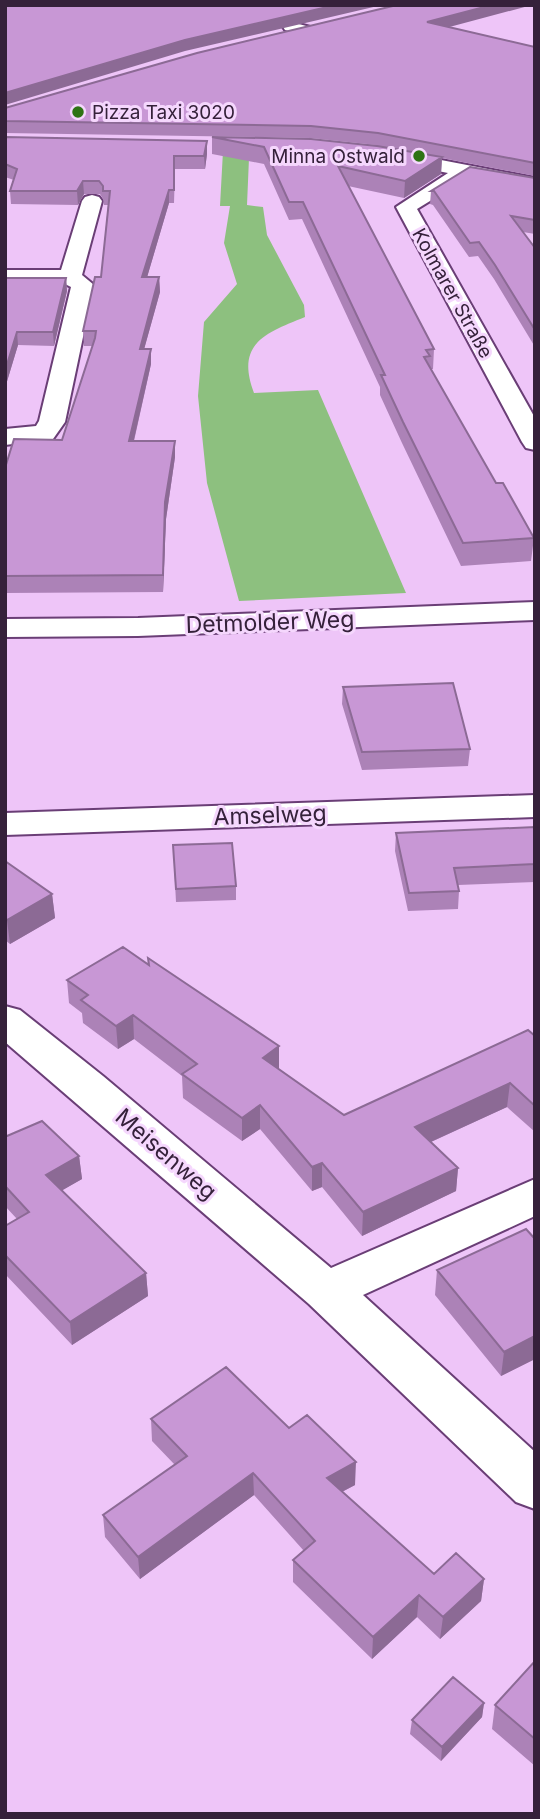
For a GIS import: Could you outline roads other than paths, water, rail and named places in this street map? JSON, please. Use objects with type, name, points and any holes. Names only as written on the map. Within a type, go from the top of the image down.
[{"type":"street","points":[[275,40],[319,30],[291,27]]},
{"type":"street","points":[[364,152],[535,184]]},
{"type":"street","name":"Kolmarer Straße","points":[[467,170],[406,206],[535,442]]},
{"type":"street","points":[[70,278],[92,201]]},
{"type":"street","points":[[5,277],[70,278],[83,285],[52,422],[44,433],[5,438]]},
{"type":"street","name":"Detmolder Weg","points":[[5,628],[138,627],[535,611]]},
{"type":"street","name":"Amselweg","points":[[5,824],[535,806]]},
{"type":"street","name":"Meisenweg","points":[[5,1020],[326,1291],[535,1486]]},
{"type":"street","points":[[326,1291],[535,1196]]},
{"type":"place","name":"Pizza Taxi 3020","points":[[78,112]]},
{"type":"place","name":"Minna Ostwald","points":[[419,156]]}]
